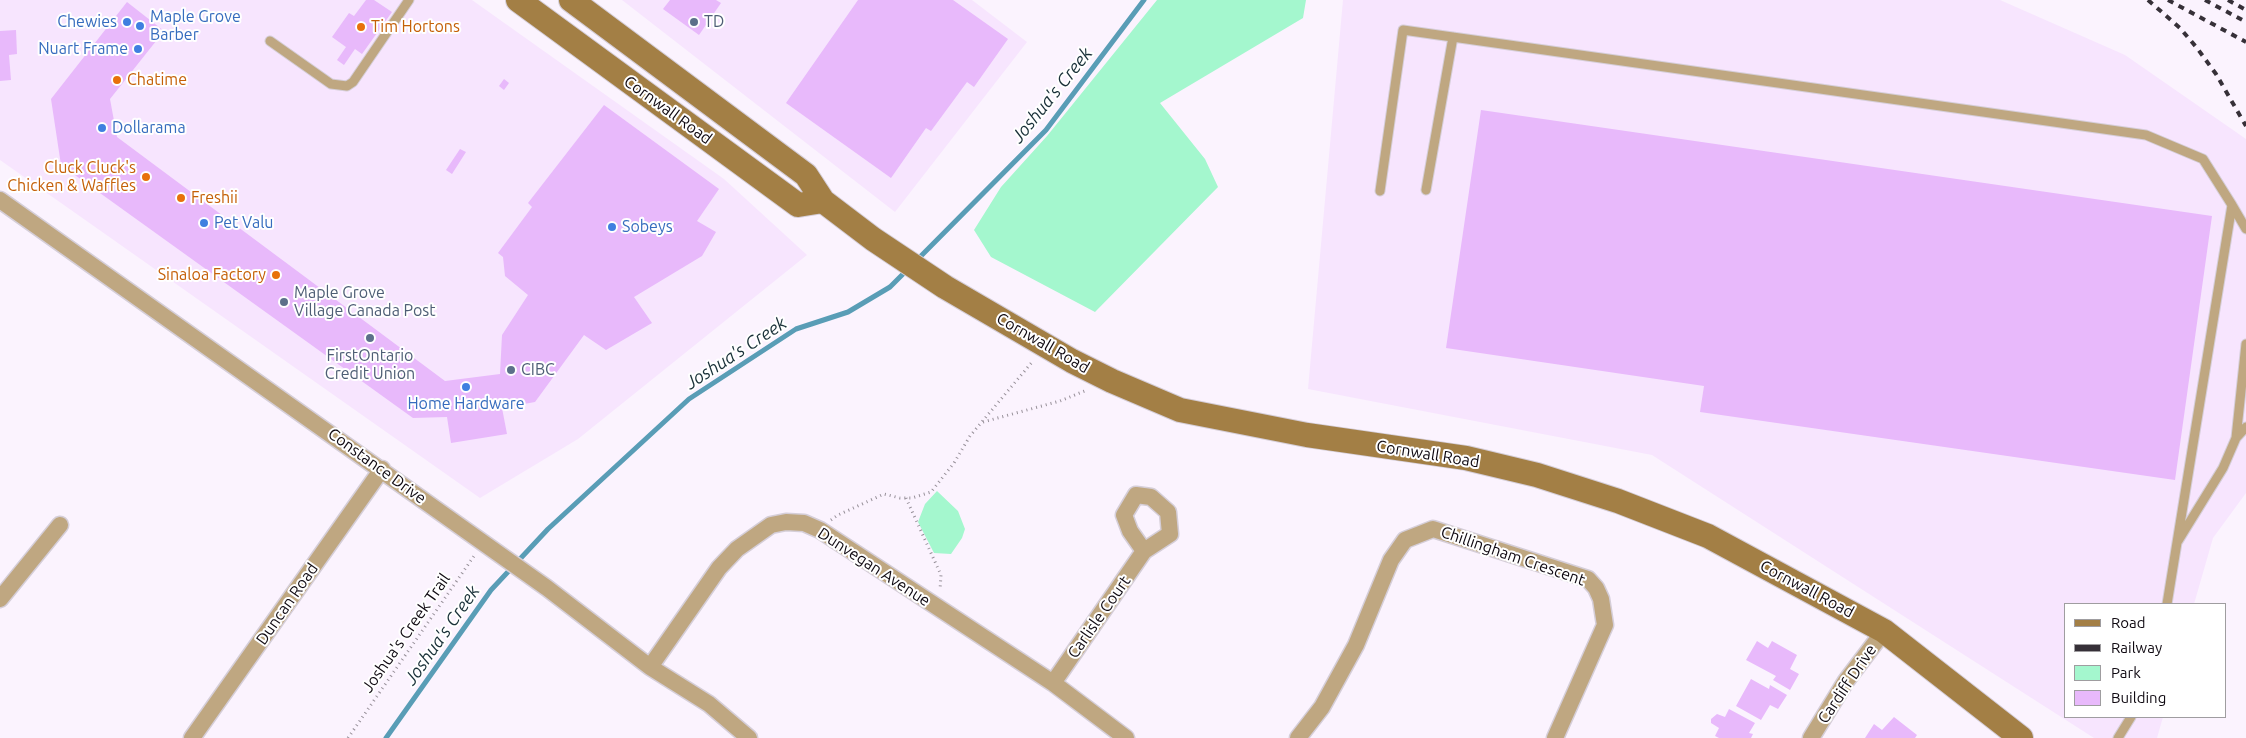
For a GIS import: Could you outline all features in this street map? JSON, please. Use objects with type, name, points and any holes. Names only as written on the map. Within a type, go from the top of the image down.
[{"type":"main road","name":"Cornwall Road","points":[[518,0],[798,205],[824,202]]},
{"type":"main road","name":"Cornwall Road","points":[[571,0],[806,175],[824,202],[873,239],[945,287],[1112,381],[1180,410],[1307,435],[1466,458],[1555,480],[1618,501],[1708,536],[1884,631],[2021,738]]},
{"type":"street","name":"Constance Drive","points":[[3,209],[382,469],[547,588],[650,667],[709,704],[749,738]]},
{"type":"street","name":"Duncan Road","points":[[192,738],[382,469]]},
{"type":"street","name":"Dunvegan Avenue","points":[[650,667],[719,568],[736,549],[771,525],[786,522],[804,523],[820,530],[1053,684],[1126,738]]},
{"type":"street","points":[[0,599],[60,525]]},
{"type":"street","name":"Chillingham Crescent","points":[[1298,738],[1322,706],[1356,645],[1391,560],[1405,540],[1433,529],[1588,579],[1596,588],[1601,599],[1604,625],[1555,738]]},
{"type":"street","name":"Carlisle Court","points":[[1053,684],[1144,551]]},
{"type":"street","name":"Cardiff Drive","points":[[1811,738],[1846,681],[1884,631]]},
{"type":"lane","points":[[270,41],[331,84],[346,86],[353,82],[409,0]]},
{"type":"lane","points":[[1380,191],[1403,30],[2146,134],[2203,159],[2246,229]]},
{"type":"lane","points":[[1426,190],[1453,37]]},
{"type":"lane","points":[[2167,603],[2232,205]]},
{"type":"lane","points":[[2175,546],[2224,468],[2236,438],[2246,344]]},
{"type":"lane","points":[[2236,438],[2246,427]]},
{"type":"lane","points":[[2118,738],[2130,718]]},
{"type":"path","points":[[820,530],[838,515],[884,494],[906,498],[931,492],[954,463],[970,436],[1045,345]]},
{"type":"path","points":[[982,422],[1060,401],[1112,381]]},
{"type":"path","points":[[906,498],[941,575],[939,608]]},
{"type":"path","name":"Joshua's Creek Trail","points":[[348,738],[466,571],[475,555],[478,539]]},
{"type":"shaded area","points":[[0,0],[472,0],[724,179],[807,255],[578,439],[480,498],[0,160]]},
{"type":"shaded area","points":[[622,0],[972,0],[1027,42],[895,212]]},
{"type":"shaded area","points":[[1343,0],[2000,0],[2125,55],[2246,139],[2246,493],[2213,538],[2194,603],[2064,603],[2064,718],[2163,718],[2157,738],[2094,738],[1652,455],[1308,389]]},
{"type":"green space","points":[[1157,0],[1306,0],[1303,18],[1160,103],[1205,159],[1218,187],[1095,312],[991,257],[974,230],[1001,187],[1047,136]]},
{"type":"green space","points":[[937,491],[958,511],[965,529],[962,538],[951,554],[934,553],[918,522],[925,504]]},
{"type":"building","name":"Tim Hortons","points":[[366,0],[374,0],[392,12],[362,54],[355,49],[344,65],[337,60],[346,47],[332,37],[349,13],[354,16]]},
{"type":"building","name":"TD","points":[[670,0],[716,0],[721,3],[699,35],[663,9]]},
{"type":"building","points":[[858,0],[953,0],[1008,39],[974,87],[967,82],[931,131],[926,128],[891,178],[786,103]]},
{"type":"building","points":[[127,2],[164,31],[110,99],[117,137],[445,381],[500,374],[502,335],[528,295],[505,276],[503,257],[498,253],[532,207],[528,203],[604,105],[719,189],[697,221],[716,232],[702,256],[634,297],[652,323],[606,350],[584,335],[535,402],[502,408],[507,434],[451,443],[447,417],[413,418],[61,165],[51,99]]},
{"type":"building","points":[[16,30],[17,54],[9,55],[11,80],[0,81],[0,31]]},
{"type":"building","points":[[504,79],[509,83],[504,90],[499,86]]},
{"type":"building","points":[[1481,110],[2212,216],[2175,480],[1700,412],[1704,386],[1446,348]]},
{"type":"building","points":[[460,149],[466,152],[452,174],[446,170]]},
{"type":"building","points":[[1757,641],[1768,648],[1772,641],[1797,655],[1790,669],[1799,674],[1790,690],[1773,680],[1776,676],[1746,660]]},
{"type":"building","points":[[1751,679],[1769,689],[1770,685],[1787,695],[1778,709],[1770,705],[1761,720],[1736,706]]},
{"type":"building","points":[[1729,709],[1755,723],[1749,733],[1753,734],[1751,738],[1719,738],[1715,736],[1719,728],[1711,723],[1711,719],[1717,714],[1725,717]]},
{"type":"building","points":[[1894,717],[1917,735],[1915,738],[1865,738],[1874,724],[1882,730]]},
{"type":"waterway","name":"Joshua's Creek","points":[[916,261],[1046,130],[1144,0]]},
{"type":"waterway","name":"Joshua's Creek","points":[[386,738],[491,590],[548,529],[689,399],[796,329],[848,312],[890,287],[908,269]]},
{"type":"railway","points":[[2148,0],[2180,28],[2197,48],[2216,74],[2246,126]]},
{"type":"railway","points":[[2168,0],[2246,42]]},
{"type":"railway","points":[[2205,0],[2246,22]]},
{"type":"railway","points":[[2228,0],[2246,10]]},
{"type":"place","name":"Chewies","points":[[127,22]]},
{"type":"place","name":"TD","points":[[694,22]]},
{"type":"place","name":"Maple Grove Barber","points":[[140,26]]},
{"type":"place","name":"Tim Hortons","points":[[361,27]]},
{"type":"place","name":"Nuart Frame","points":[[138,49]]},
{"type":"place","name":"Chatime","points":[[117,80]]},
{"type":"place","name":"Dollarama","points":[[102,128]]},
{"type":"place","name":"Cluck Cluck's Chicken & Waffles","points":[[146,177]]},
{"type":"place","name":"Freshii","points":[[181,198]]},
{"type":"place","name":"Pet Valu","points":[[204,223]]},
{"type":"place","name":"Sobeys","points":[[612,227]]},
{"type":"place","name":"Sinaloa Factory","points":[[276,275]]},
{"type":"place","name":"Maple Grove Village Canada Post","points":[[284,302]]},
{"type":"place","name":"FirstOntario Credit Union","points":[[370,338]]},
{"type":"place","name":"CIBC","points":[[511,370]]},
{"type":"place","name":"Home Hardware","points":[[466,387]]}]
